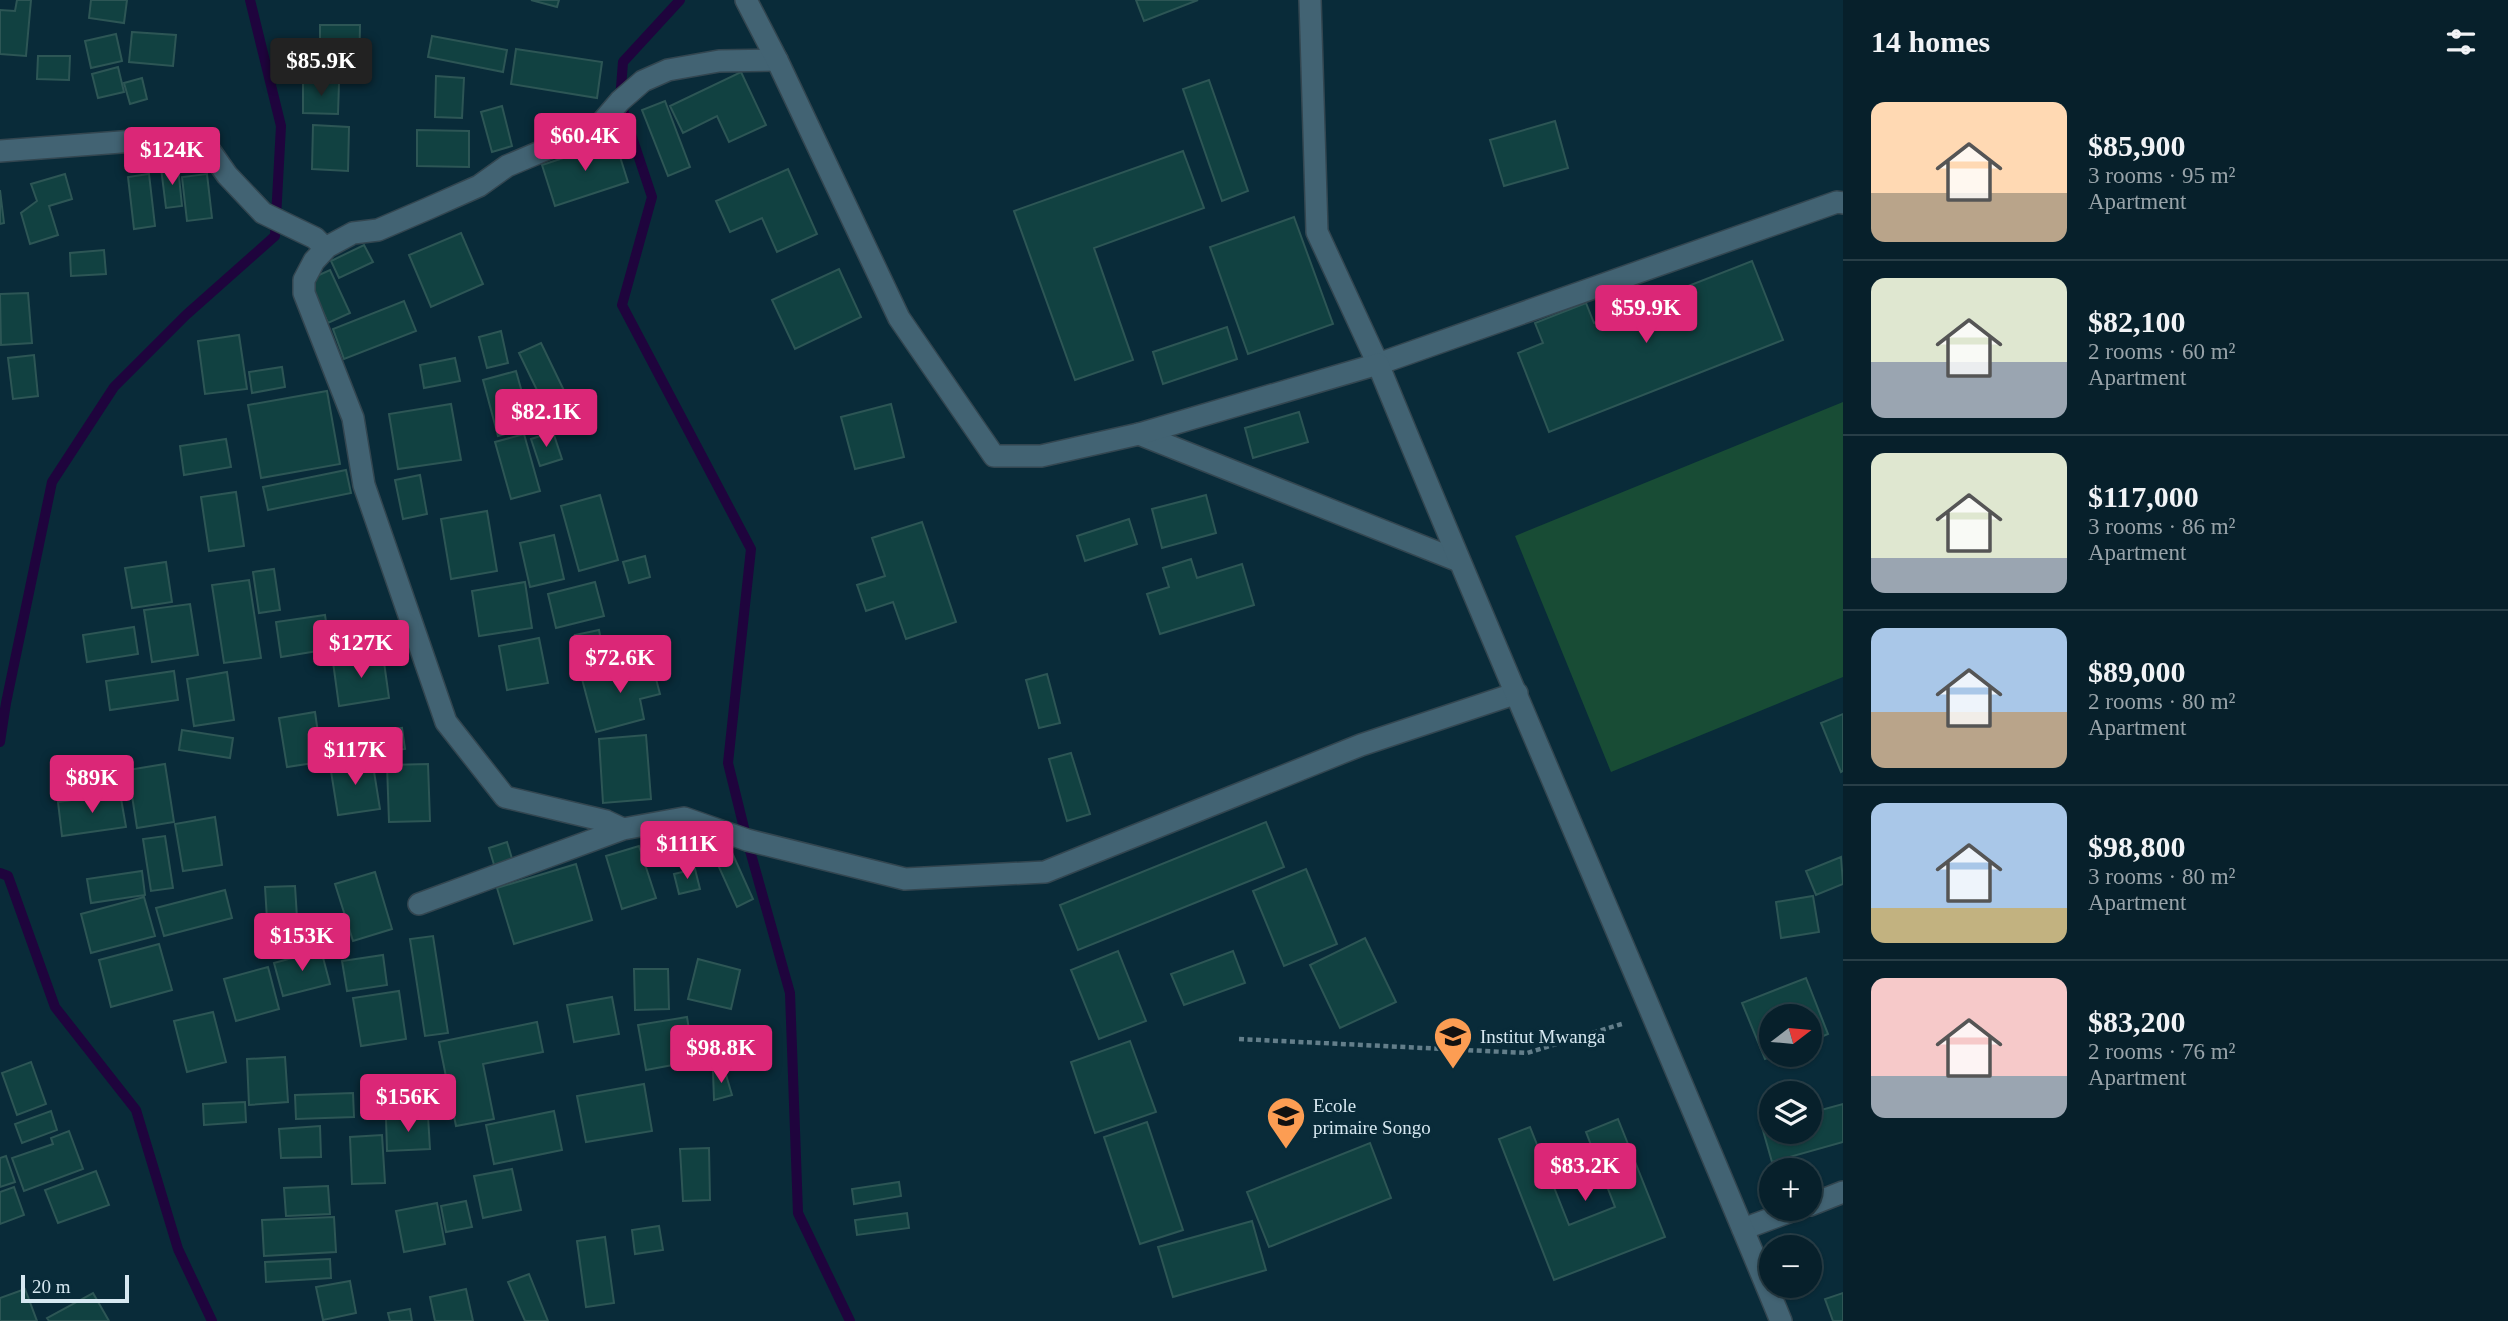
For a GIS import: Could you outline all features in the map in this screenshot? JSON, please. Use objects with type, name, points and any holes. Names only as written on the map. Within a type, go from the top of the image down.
[{"type":"street","points":[[746,0],[899,318],[994,456],[1041,456],[1139,434],[1378,364],[1843,202]]},
{"type":"street","points":[[1310,0],[1317,232],[1378,364],[1781,1321]]},
{"type":"street","points":[[623,829],[606,821],[505,797],[446,722],[364,485],[353,418],[304,293],[304,280],[314,261],[327,247],[353,233],[378,230],[427,209],[479,186],[507,166],[597,128],[620,100],[643,81],[668,70],[719,61],[777,60]]},
{"type":"street","points":[[0,151],[161,139],[208,148],[227,175],[264,213],[327,247]]},
{"type":"street","points":[[1139,434],[1459,561]]},
{"type":"street","points":[[419,904],[623,829],[684,818],[747,840],[905,879],[1045,872],[1361,746],[1517,693]]},
{"type":"street","points":[[1822,1200],[1843,1192]]},
{"type":"street","points":[[1743,1229],[1765,1221]]},
{"type":"path","points":[[1239,1040],[1527,1052],[1653,1014]]},
{"type":"green space","points":[[1843,402],[1843,677],[1611,772],[1515,536]]},
{"type":"building","points":[[17,0],[31,0],[26,56],[0,54],[0,10],[15,11]]},
{"type":"building","points":[[91,0],[127,0],[124,23],[89,18]]},
{"type":"building","points":[[531,0],[559,0],[557,7]]},
{"type":"building","points":[[1136,0],[1198,0],[1144,21]]},
{"type":"building","points":[[320,25],[360,25],[359,77],[320,77]]},
{"type":"building","points":[[132,32],[176,35],[173,66],[129,62]]},
{"type":"building","points":[[116,34],[122,61],[91,68],[85,41]]},
{"type":"building","points":[[432,36],[507,50],[503,72],[428,57]]},
{"type":"building","points":[[516,49],[602,62],[597,98],[511,84]]},
{"type":"building","points":[[38,56],[70,56],[69,80],[37,79]]},
{"type":"building","points":[[118,67],[124,92],[98,98],[92,74]]},
{"type":"building","points":[[741,72],[766,125],[729,142],[717,116],[683,133],[670,106]]},
{"type":"building","points":[[436,76],[464,78],[462,118],[435,117]]},
{"type":"building","points":[[142,78],[147,99],[130,104],[124,83]]},
{"type":"building","points":[[1209,80],[1248,191],[1222,201],[1183,89]]},
{"type":"building","points":[[303,82],[339,83],[338,114],[303,113]]},
{"type":"building","points":[[665,101],[690,167],[668,176],[642,110]]},
{"type":"building","points":[[502,106],[512,146],[492,152],[481,112]]},
{"type":"building","points":[[1555,121],[1568,168],[1504,186],[1490,140]]},
{"type":"building","points":[[313,125],[349,127],[348,171],[312,169]]},
{"type":"building","points":[[417,130],[469,131],[469,167],[417,166]]},
{"type":"building","points":[[615,141],[628,182],[555,206],[542,165]]},
{"type":"building","points":[[1183,151],[1204,208],[1094,248],[1133,360],[1075,380],[1014,211]]},
{"type":"building","points":[[178,167],[182,206],[166,208],[161,168]]},
{"type":"building","points":[[788,169],[817,234],[777,252],[762,218],[730,232],[716,201]]},
{"type":"building","points":[[65,174],[72,199],[49,206],[58,235],[30,244],[21,213],[37,201],[31,184]]},
{"type":"building","points":[[149,174],[155,226],[134,229],[128,177]]},
{"type":"building","points":[[207,174],[212,218],[187,221],[182,177]]},
{"type":"building","points":[[0,190],[4,223],[0,224]]},
{"type":"building","points":[[1294,217],[1333,324],[1248,354],[1210,247]]},
{"type":"building","points":[[461,233],[483,284],[431,307],[409,255]]},
{"type":"building","points":[[364,245],[373,262],[339,278],[331,261]]},
{"type":"building","points":[[104,250],[106,274],[71,276],[70,253]]},
{"type":"building","points":[[1752,261],[1783,340],[1549,432],[1518,353],[1543,343],[1535,323],[1586,303],[1594,323]]},
{"type":"building","points":[[839,269],[861,317],[795,349],[772,300]]},
{"type":"building","points":[[330,270],[350,313],[328,323],[308,280]]},
{"type":"building","points":[[28,293],[32,343],[1,345],[0,294]]},
{"type":"building","points":[[404,301],[416,331],[344,359],[333,329]]},
{"type":"building","points":[[1227,327],[1237,359],[1163,384],[1153,352]]},
{"type":"building","points":[[501,331],[508,363],[487,368],[479,337]]},
{"type":"building","points":[[239,335],[247,389],[205,394],[198,341]]},
{"type":"building","points":[[541,343],[571,405],[549,415],[519,353]]},
{"type":"building","points":[[34,355],[38,396],[13,399],[8,358]]},
{"type":"building","points":[[455,358],[460,381],[424,388],[420,365]]},
{"type":"building","points":[[282,367],[285,387],[252,393],[249,372]]},
{"type":"building","points":[[516,371],[523,396],[533,393],[542,424],[498,436],[483,380]]},
{"type":"building","points":[[327,391],[340,464],[261,478],[248,405]]},
{"type":"building","points":[[451,404],[461,460],[398,469],[389,414]]},
{"type":"building","points":[[891,404],[904,457],[855,469],[841,417]]},
{"type":"building","points":[[1299,412],[1308,442],[1253,458],[1245,428]]},
{"type":"building","points":[[553,432],[562,459],[540,466],[531,439]]},
{"type":"building","points":[[524,434],[540,491],[511,499],[495,442]]},
{"type":"building","points":[[226,439],[231,467],[184,475],[180,446]]},
{"type":"building","points":[[346,470],[351,493],[268,510],[263,487]]},
{"type":"building","points":[[420,475],[427,514],[403,519],[395,480]]},
{"type":"building","points":[[236,492],[244,546],[209,551],[201,497]]},
{"type":"building","points":[[600,495],[618,560],[579,571],[561,506]]},
{"type":"building","points":[[1206,495],[1216,533],[1162,548],[1152,509]]},
{"type":"building","points":[[487,511],[497,571],[451,579],[441,519]]},
{"type":"building","points":[[1129,519],[1137,544],[1085,561],[1077,536]]},
{"type":"building","points":[[922,522],[956,622],[906,639],[893,602],[866,611],[857,585],[885,576],[872,538]]},
{"type":"building","points":[[554,535],[564,579],[530,587],[520,543]]},
{"type":"building","points":[[645,556],[650,577],[629,583],[623,562]]},
{"type":"building","points":[[1191,559],[1197,578],[1242,564],[1254,605],[1160,634],[1147,594],[1169,587],[1163,568]]},
{"type":"building","points":[[166,562],[172,602],[132,608],[125,568]]},
{"type":"building","points":[[274,569],[280,610],[259,613],[253,572]]},
{"type":"building","points":[[249,580],[261,658],[224,663],[212,585]]},
{"type":"building","points":[[525,582],[532,628],[479,636],[472,591]]},
{"type":"building","points":[[595,582],[604,616],[556,628],[548,594]]},
{"type":"building","points":[[190,604],[198,655],[152,662],[144,610]]},
{"type":"building","points":[[325,615],[330,649],[281,657],[276,622]]},
{"type":"building","points":[[134,627],[138,654],[87,662],[83,635]]},
{"type":"building","points":[[599,630],[605,660],[581,665],[575,635]]},
{"type":"building","points":[[539,638],[548,683],[507,690],[499,646]]},
{"type":"building","points":[[383,655],[389,698],[339,706],[333,662]]},
{"type":"building","points":[[651,660],[660,694],[640,699],[644,719],[596,732],[582,679]]},
{"type":"building","points":[[174,671],[178,700],[110,710],[106,681]]},
{"type":"building","points":[[227,672],[234,720],[194,726],[187,679]]},
{"type":"building","points":[[1047,674],[1060,723],[1039,728],[1026,680]]},
{"type":"building","points":[[315,712],[319,740],[402,728],[405,749],[287,767],[279,718]]},
{"type":"building","points":[[1843,714],[1843,771],[1841,772],[1821,723]]},
{"type":"building","points":[[182,730],[233,738],[230,758],[179,750]]},
{"type":"building","points":[[646,735],[651,799],[603,803],[599,739]]},
{"type":"building","points":[[1071,753],[1090,814],[1067,821],[1049,759]]},
{"type":"building","points":[[372,759],[380,809],[338,815],[330,765]]},
{"type":"building","points":[[165,764],[174,822],[137,828],[128,770]]},
{"type":"building","points":[[428,764],[430,821],[389,822],[387,765]]},
{"type":"building","points":[[111,770],[114,791],[82,796],[79,775]]},
{"type":"building","points":[[120,793],[126,827],[62,836],[58,802]]},
{"type":"building","points":[[215,817],[222,865],[183,871],[175,824]]},
{"type":"building","points":[[1266,822],[1284,867],[1078,950],[1060,905]]},
{"type":"building","points":[[165,836],[173,888],[151,891],[143,839]]},
{"type":"building","points":[[701,836],[701,861],[664,861],[663,837]]},
{"type":"building","points":[[725,837],[753,899],[737,907],[709,845]]},
{"type":"building","points":[[507,842],[513,862],[495,868],[489,848]]},
{"type":"building","points":[[639,846],[656,898],[622,909],[606,856]]},
{"type":"building","points":[[1841,857],[1843,884],[1816,895],[1806,871]]},
{"type":"building","points":[[576,864],[592,920],[514,944],[497,888]]},
{"type":"building","points":[[695,869],[700,889],[679,894],[674,874]]},
{"type":"building","points":[[1306,869],[1337,944],[1284,966],[1253,891]]},
{"type":"building","points":[[142,871],[145,895],[91,903],[87,879]]},
{"type":"building","points":[[375,872],[392,929],[353,941],[335,884]]},
{"type":"building","points":[[295,886],[299,949],[269,951],[265,887]]},
{"type":"building","points":[[225,890],[232,918],[164,936],[156,908]]},
{"type":"building","points":[[1813,896],[1819,932],[1781,938],[1776,902]]},
{"type":"building","points":[[144,897],[155,936],[91,953],[81,914]]},
{"type":"building","points":[[433,936],[448,1033],[425,1036],[410,939]]},
{"type":"building","points":[[1365,938],[1396,1002],[1340,1028],[1310,965]]},
{"type":"building","points":[[159,944],[172,990],[111,1007],[99,960]]},
{"type":"building","points":[[321,950],[330,984],[283,996],[274,963]]},
{"type":"building","points":[[1118,951],[1146,1021],[1099,1039],[1071,970]]},
{"type":"building","points":[[1233,951],[1245,983],[1184,1005],[1171,974]]},
{"type":"building","points":[[383,955],[387,985],[347,991],[342,961]]},
{"type":"building","points":[[698,959],[740,970],[731,1009],[688,999]]},
{"type":"building","points":[[268,967],[279,1009],[236,1021],[224,979]]},
{"type":"building","points":[[634,969],[668,969],[669,1009],[635,1010]]},
{"type":"building","points":[[1806,978],[1816,1004],[1759,1004],[1759,1044],[1742,1003]]},
{"type":"building","points":[[399,991],[406,1039],[361,1046],[353,998]]},
{"type":"building","points":[[612,997],[619,1034],[574,1042],[567,1005]]},
{"type":"building","points":[[213,1012],[226,1062],[187,1072],[174,1021]]},
{"type":"building","points":[[687,1017],[694,1061],[646,1070],[638,1025]]},
{"type":"building","points":[[1822,1019],[1828,1034],[1822,1037]]},
{"type":"building","points":[[537,1022],[543,1052],[483,1064],[494,1119],[456,1126],[439,1042]]},
{"type":"building","points":[[1130,1041],[1156,1112],[1095,1133],[1071,1062]]},
{"type":"building","points":[[285,1057],[288,1102],[249,1105],[247,1059]]},
{"type":"building","points":[[31,1062],[46,1104],[17,1115],[2,1073]]},
{"type":"building","points":[[724,1068],[732,1095],[714,1100],[713,1071]]},
{"type":"building","points":[[644,1084],[652,1131],[586,1142],[577,1096]]},
{"type":"building","points":[[353,1093],[354,1117],[296,1119],[295,1095]]},
{"type":"building","points":[[245,1102],[246,1122],[204,1125],[203,1104]]},
{"type":"building","points":[[1843,1104],[1843,1142],[1786,1158],[1771,1158],[1767,1144],[1822,1144],[1822,1110]]},
{"type":"building","points":[[51,1111],[57,1130],[22,1143],[15,1124]]},
{"type":"building","points":[[554,1111],[562,1150],[494,1164],[486,1125]]},
{"type":"building","points":[[428,1116],[430,1149],[387,1151],[386,1118]]},
{"type":"building","points":[[1618,1119],[1665,1237],[1554,1280],[1499,1139],[1530,1127],[1569,1225],[1615,1207],[1586,1132]]},
{"type":"building","points":[[1147,1122],[1183,1230],[1140,1244],[1104,1137]]},
{"type":"building","points":[[320,1126],[321,1157],[281,1158],[279,1129]]},
{"type":"building","points":[[69,1131],[83,1169],[24,1191],[12,1158],[53,1144],[51,1138]]},
{"type":"building","points":[[382,1135],[385,1183],[352,1184],[350,1137]]},
{"type":"building","points":[[1370,1143],[1391,1198],[1269,1247],[1247,1192]]},
{"type":"building","points":[[709,1148],[710,1200],[683,1201],[680,1149]]},
{"type":"building","points":[[6,1156],[15,1182],[0,1187],[0,1158]]},
{"type":"building","points":[[512,1169],[521,1210],[483,1218],[474,1176]]},
{"type":"building","points":[[96,1171],[109,1205],[58,1223],[45,1190]]},
{"type":"building","points":[[899,1182],[901,1196],[854,1204],[852,1189]]},
{"type":"building","points":[[328,1186],[330,1214],[286,1216],[284,1188]]},
{"type":"building","points":[[14,1187],[24,1215],[0,1224],[0,1192]]},
{"type":"building","points":[[466,1201],[472,1227],[446,1232],[441,1206]]},
{"type":"building","points":[[437,1203],[445,1244],[404,1252],[396,1211]]},
{"type":"building","points":[[907,1213],[909,1228],[857,1235],[855,1220]]},
{"type":"building","points":[[334,1217],[336,1252],[264,1256],[262,1220]]},
{"type":"building","points":[[1252,1221],[1266,1270],[1173,1297],[1158,1247]]},
{"type":"building","points":[[659,1226],[663,1250],[635,1254],[632,1230]]},
{"type":"building","points":[[605,1237],[614,1303],[586,1307],[577,1241]]},
{"type":"building","points":[[330,1259],[331,1278],[266,1282],[265,1262]]},
{"type":"building","points":[[529,1274],[548,1321],[525,1321],[508,1282]]},
{"type":"building","points":[[350,1281],[356,1313],[323,1320],[316,1287]]},
{"type":"building","points":[[25,1289],[37,1321],[0,1321],[0,1298]]},
{"type":"building","points":[[466,1289],[473,1321],[435,1321],[430,1297]]},
{"type":"building","points":[[93,1293],[109,1321],[49,1321],[47,1318]]},
{"type":"building","points":[[1843,1293],[1843,1321],[1833,1321],[1825,1299]]},
{"type":"building","points":[[410,1309],[412,1321],[390,1321],[388,1313]]},
{"type":"waterway","points":[[0,742],[52,482],[114,387],[186,315],[275,236],[281,126],[250,0]]},
{"type":"waterway","points":[[680,0],[623,62],[620,101],[652,197],[622,305],[751,549],[728,763],[790,993],[798,1213],[850,1321]]},
{"type":"waterway","points":[[0,873],[8,876],[55,1007],[136,1110],[178,1249],[212,1321]]},
{"type":"place","name":"Institut Mwanga","points":[[1453,1070]]},
{"type":"place","name":"Ecole primaire Songo","points":[[1286,1150]]}]
